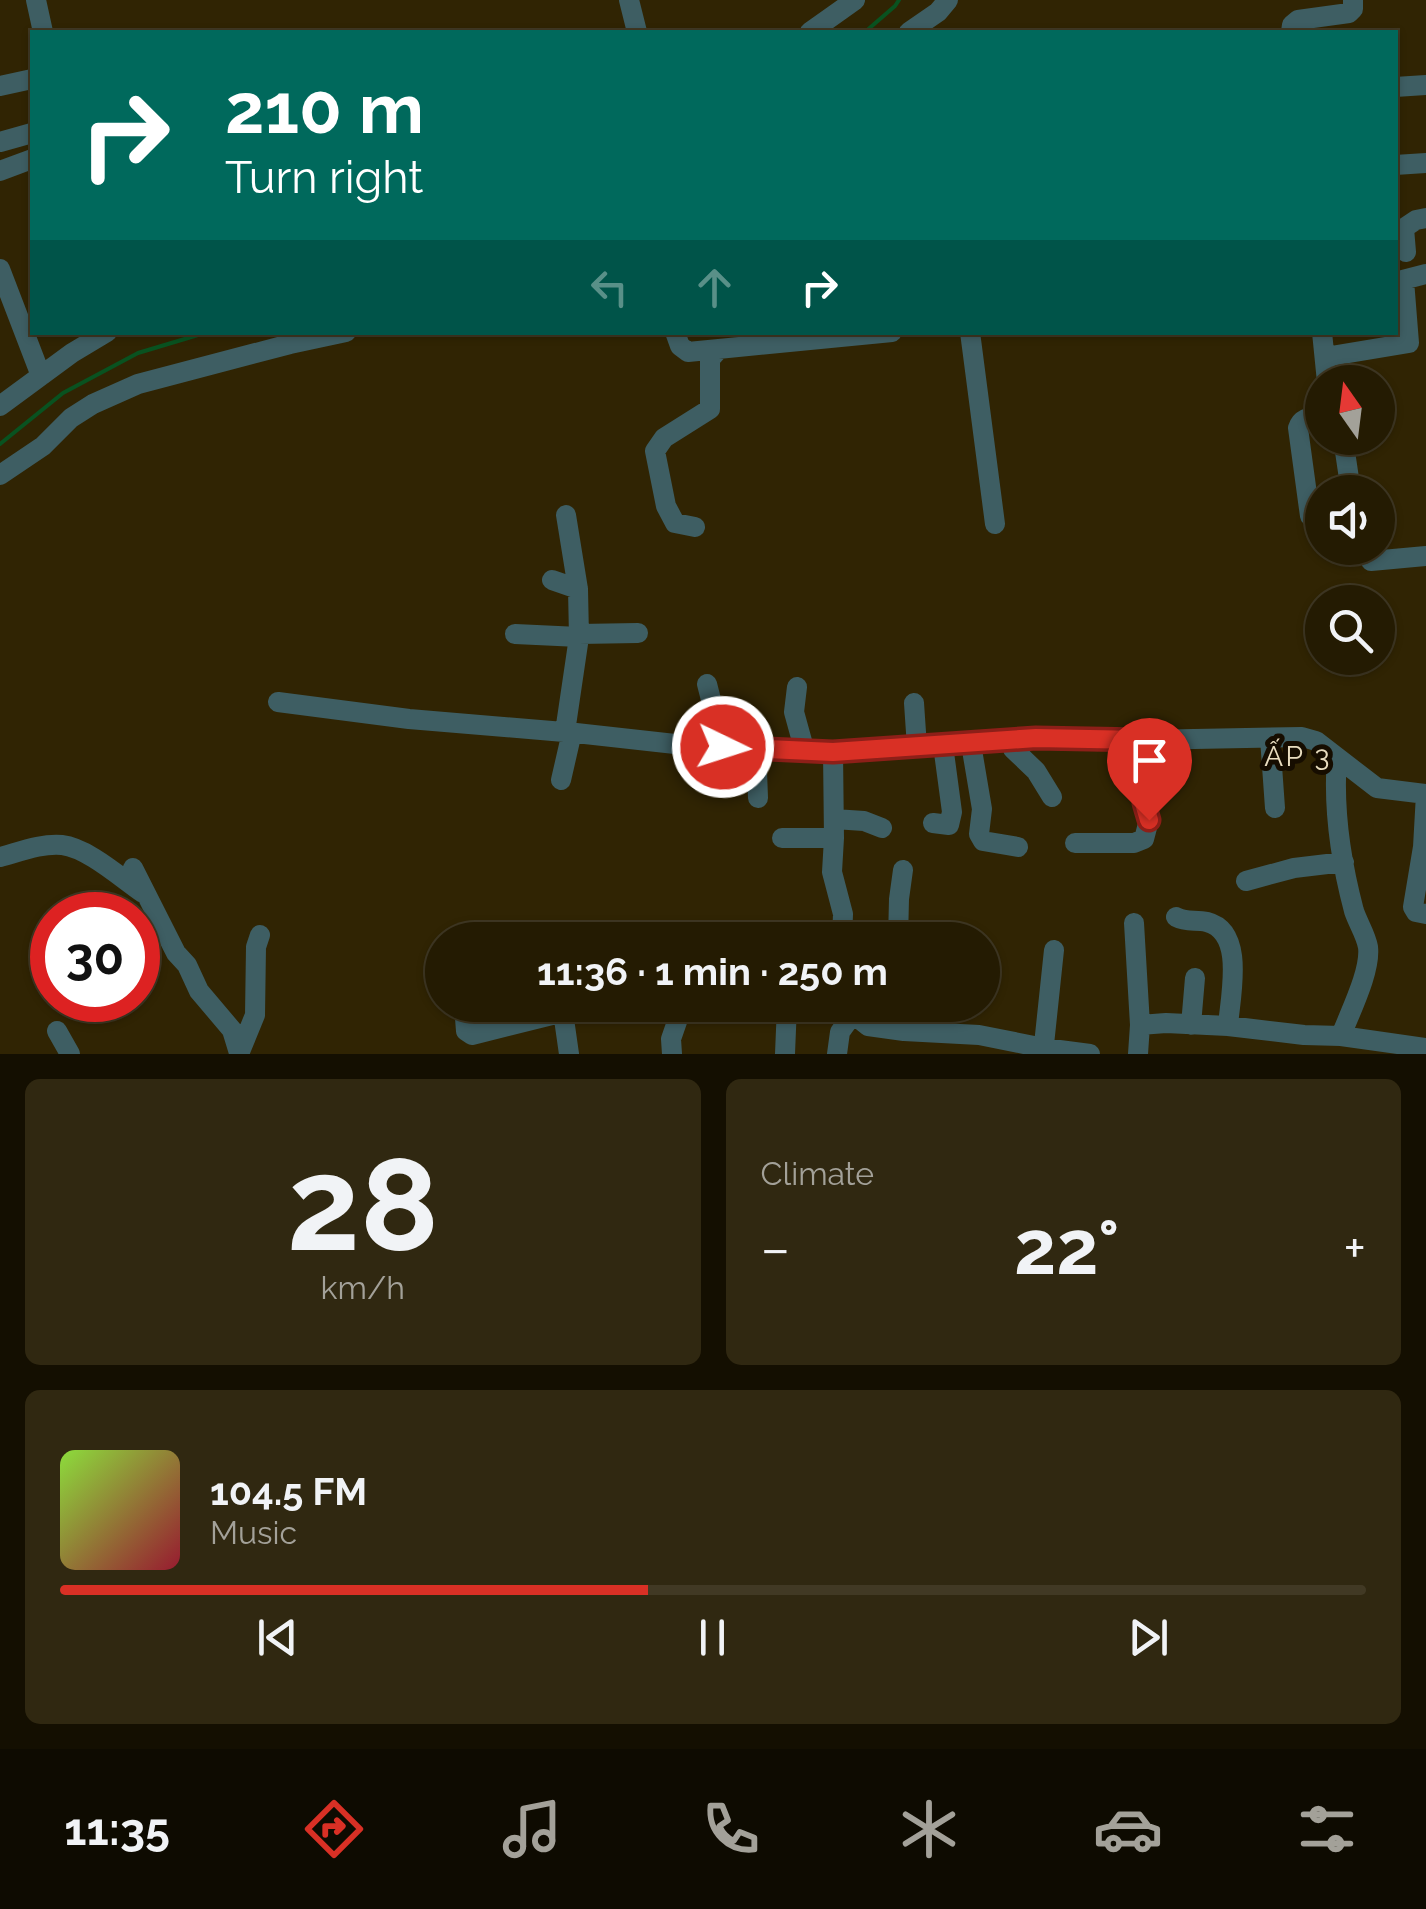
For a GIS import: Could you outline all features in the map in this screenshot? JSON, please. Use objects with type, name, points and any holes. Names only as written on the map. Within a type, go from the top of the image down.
[{"type":"street","points":[[36,0],[43,30]]},
{"type":"street","points":[[629,0],[636,30]]},
{"type":"street","points":[[813,30],[856,0]]},
{"type":"street","points":[[912,30],[948,0]]},
{"type":"street","points":[[1291,30],[1298,20],[1350,13],[1353,0]]},
{"type":"street","points":[[0,86],[30,79]]},
{"type":"street","points":[[1398,87],[1426,85]]},
{"type":"street","points":[[0,142],[30,133]]},
{"type":"street","points":[[0,171],[30,161]]},
{"type":"street","points":[[1398,165],[1426,163]]},
{"type":"street","points":[[1406,252],[1404,228],[1426,218]]},
{"type":"street","points":[[0,268],[41,376]]},
{"type":"street","points":[[1325,357],[1409,343],[1400,281],[1426,274]]},
{"type":"street","points":[[0,406],[102,335]]},
{"type":"street","points":[[0,476],[42,446],[71,418],[138,384],[332,335]]},
{"type":"street","points":[[676,335],[680,346],[688,352],[862,335]]},
{"type":"street","points":[[970,335],[995,524]]},
{"type":"street","points":[[1322,335],[1326,365]]},
{"type":"street","points":[[695,526],[675,524],[666,506],[655,451],[664,438],[710,409],[710,359],[720,349]]},
{"type":"street","points":[[1305,418],[1298,428],[1305,479]]},
{"type":"street","points":[[561,780],[578,635],[578,589],[566,515]]},
{"type":"street","points":[[1395,559],[1426,556]]},
{"type":"street","points":[[552,580],[578,589]]},
{"type":"street","points":[[515,634],[638,633]]},
{"type":"street","points":[[707,684],[723,747]]},
{"type":"street","points":[[798,687],[794,712],[805,752]]},
{"type":"street","points":[[278,702],[409,720],[805,752],[1011,740],[1302,737],[1316,741],[1377,788],[1426,794],[1423,847],[1413,907],[1426,914]]},
{"type":"street","points":[[914,703],[917,747]]},
{"type":"street","points":[[1270,738],[1275,808]]},
{"type":"street","points":[[1011,740],[1012,748],[1036,771],[1052,797]]},
{"type":"street","points":[[1075,843],[1134,843],[1158,836],[1144,803],[1142,740]]},
{"type":"street","points":[[971,744],[982,809],[979,834],[983,841],[1018,847]]},
{"type":"street","points":[[933,823],[949,825],[952,812],[942,746]]},
{"type":"street","points":[[751,749],[758,798]]},
{"type":"street","points":[[833,752],[832,872],[842,922]]},
{"type":"street","points":[[1337,757],[1334,788],[1344,862],[1355,914],[1368,946],[1367,966],[1342,1036]]},
{"type":"street","points":[[782,838],[864,822],[882,828]]},
{"type":"street","points":[[0,857],[64,845],[84,852],[142,892]]},
{"type":"street","points":[[1246,881],[1294,868],[1344,862]]},
{"type":"street","points":[[132,868],[146,892]]},
{"type":"street","points":[[900,922],[904,870]]},
{"type":"street","points":[[1176,917],[1207,922],[1228,937],[1233,980],[1228,1026]]},
{"type":"street","points":[[160,919],[200,991],[232,1030],[239,1054]]},
{"type":"street","points":[[1134,923],[1138,1054]]},
{"type":"street","points":[[239,1054],[255,1015],[256,948],[260,935]]},
{"type":"street","points":[[1044,1051],[1054,950]]},
{"type":"street","points":[[1191,1025],[1195,978]]},
{"type":"street","points":[[465,1022],[466,1030],[472,1035],[518,1022]]},
{"type":"street","points":[[565,1022],[569,1054]]},
{"type":"street","points":[[672,1054],[671,1039],[677,1022]]},
{"type":"street","points":[[786,1054],[787,1022]]},
{"type":"street","points":[[837,1054],[845,1022]]},
{"type":"street","points":[[864,1022],[904,1032],[979,1035],[1044,1051],[1090,1054]]},
{"type":"street","points":[[903,1022],[904,1032]]},
{"type":"street","points":[[1140,1025],[1228,1026],[1426,1048]]},
{"type":"street","points":[[57,1031],[70,1054]]},
{"type":"waterway","points":[[867,30],[899,0]]},
{"type":"waterway","points":[[0,444],[63,393],[138,353],[198,335]]},
{"type":"district","name":"ẤP 3","points":[[1298,756]]},
{"type":"route","points":[[723,747],[833,752],[1036,738],[1142,740],[1144,803],[1149,820]]}]
